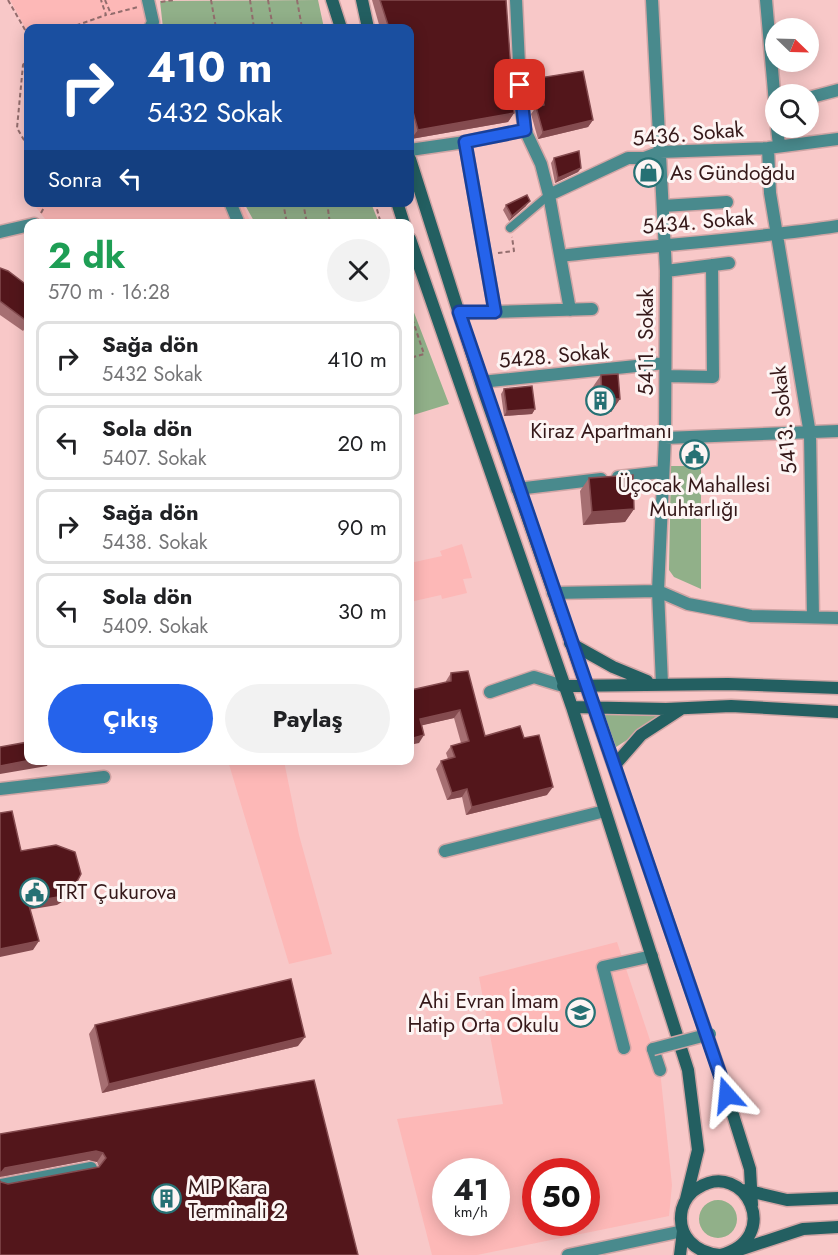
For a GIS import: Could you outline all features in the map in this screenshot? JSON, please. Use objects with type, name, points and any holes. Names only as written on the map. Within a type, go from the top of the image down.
[{"type":"main road","points":[[332,0],[340,24]]},
{"type":"main road","points":[[362,0],[367,24]]},
{"type":"main road","points":[[414,171],[481,382],[714,1058],[750,1169],[753,1227],[747,1251]]},
{"type":"main road","points":[[414,251],[572,707],[688,1070],[698,1150],[681,1220],[683,1231],[680,1255]]},
{"type":"main road","points":[[570,643],[613,667],[658,684]]},
{"type":"main road","points":[[563,686],[658,684],[838,688]]},
{"type":"main road","points":[[572,707],[731,706],[838,712]]},
{"type":"main road","points":[[614,766],[641,735],[682,708]]},
{"type":"main road","points":[[686,1199],[704,1184],[727,1183],[751,1192],[787,1200],[838,1198]]},
{"type":"main road","points":[[738,1188],[752,1205]]},
{"type":"main road","points":[[724,1254],[742,1246],[753,1227]]},
{"type":"main road","points":[[683,1231],[698,1250],[724,1254],[747,1251],[803,1229],[838,1227]]},
{"type":"street","points":[[516,0],[521,106],[525,130],[541,164],[549,195],[570,310]]},
{"type":"street","name":"5411. Sokak","points":[[652,0],[666,271],[665,438],[658,591],[658,684]]},
{"type":"street","points":[[766,0],[773,84]]},
{"type":"street","points":[[149,2],[152,24]]},
{"type":"street","points":[[819,95],[838,90]]},
{"type":"street","points":[[414,149],[525,130]]},
{"type":"street","name":"5413. Sokak","points":[[775,138],[770,193],[810,434],[813,617]]},
{"type":"street","name":"5436. Sokak","points":[[549,195],[628,158],[644,158],[660,152],[838,140]]},
{"type":"street","points":[[465,142],[495,312]]},
{"type":"street","points":[[663,206],[727,202]]},
{"type":"street","points":[[0,232],[24,226]]},
{"type":"street","name":"5434. Sokak","points":[[561,256],[665,244],[777,235],[838,226]]},
{"type":"street","points":[[666,271],[729,263]]},
{"type":"street","name":"5428. Sokak","points":[[481,382],[666,370],[713,377],[712,265]]},
{"type":"street","points":[[459,312],[592,309]]},
{"type":"street","points":[[665,438],[810,434],[838,431]]},
{"type":"street","points":[[518,489],[662,472]]},
{"type":"street","points":[[553,593],[658,591],[688,604],[741,614],[838,618]]},
{"type":"street","points":[[490,692],[534,677],[563,686]]},
{"type":"street","points":[[0,789],[104,777]]},
{"type":"street","points":[[446,851],[605,811]]},
{"type":"street","points":[[624,1048],[603,967],[652,956]]},
{"type":"street","points":[[660,1070],[652,1049],[710,1034],[714,1058]]},
{"type":"street","points":[[0,1185],[91,1168]]},
{"type":"street","points":[[568,1255],[611,1250],[683,1231]]},
{"type":"lane","points":[[510,228],[549,195]]},
{"type":"path","points":[[8,0],[24,30]]},
{"type":"path","points":[[80,24],[106,15],[101,0]]},
{"type":"path","points":[[105,0],[111,14],[149,2]]},
{"type":"path","points":[[211,0],[215,24]]},
{"type":"path","points":[[250,0],[253,24]]},
{"type":"path","points":[[268,0],[272,24]]},
{"type":"path","points":[[297,0],[301,24]]},
{"type":"path","points":[[24,63],[17,128],[24,140]]},
{"type":"path","points":[[485,255],[514,250],[510,228]]},
{"type":"path","points":[[414,324],[424,354],[414,357]]},
{"type":"shaded area","points":[[10,0],[145,0],[150,24],[24,24]]},
{"type":"shaded area","points":[[36,207],[244,207],[249,219],[45,219]]},
{"type":"shaded area","points":[[462,544],[472,578],[463,579],[467,593],[442,599],[441,595],[414,601],[414,562],[442,556],[440,551]]},
{"type":"shaded area","points":[[229,765],[285,765],[299,835],[332,954],[289,964]]},
{"type":"shaded area","points":[[617,942],[660,1070],[672,1185],[669,1216],[600,1230],[600,1158],[522,1158],[522,1236],[571,1236],[477,1255],[432,1255],[397,1119],[503,1104],[479,977]]},
{"type":"green space","points":[[318,0],[323,24],[163,24],[160,1]]},
{"type":"green space","points":[[246,207],[373,207],[377,219],[253,219]]},
{"type":"green space","points":[[414,312],[449,404],[414,415]]},
{"type":"green space","points":[[671,466],[701,466],[701,589],[674,577],[669,570]]},
{"type":"green space","points":[[604,713],[668,714],[616,747]]},
{"type":"green space","points":[[718,1200],[731,1206],[737,1219],[731,1232],[718,1238],[705,1232],[699,1219],[705,1206]]},
{"type":"building","points":[[380,0],[506,0],[514,113],[418,130],[414,116],[414,24],[388,24]]},
{"type":"building","points":[[583,71],[593,120],[543,132],[536,107],[544,105],[539,78]]},
{"type":"building","points":[[579,151],[581,168],[558,178],[554,158]]},
{"type":"building","points":[[527,195],[530,201],[512,216],[506,205]]},
{"type":"building","points":[[0,268],[24,283],[24,319],[0,301]]},
{"type":"building","points":[[618,374],[620,399],[602,399],[601,375]]},
{"type":"building","points":[[532,386],[535,409],[507,411],[504,389]]},
{"type":"building","name":"Üçocak Mahallesi Muhtarlığı","points":[[691,443],[702,445],[701,459],[689,458]]},
{"type":"building","points":[[633,475],[634,509],[592,512],[589,478]]},
{"type":"building","points":[[468,671],[485,736],[520,726],[524,738],[539,735],[553,787],[472,807],[467,789],[452,793],[441,761],[455,757],[451,746],[469,741],[460,710],[420,719],[424,735],[414,738],[414,689],[451,681],[451,673]]},
{"type":"building","points":[[24,743],[24,761],[0,766],[0,747]]},
{"type":"building","name":"TRT Çukurova","points":[[12,811],[21,851],[56,845],[75,852],[81,874],[72,891],[64,896],[28,902],[39,941],[0,949],[0,813]]},
{"type":"building","points":[[291,979],[305,1037],[109,1084],[95,1025]]},
{"type":"building","name":"MIP Kara Terminali 2","points":[[314,1080],[358,1255],[0,1255],[0,1181],[8,1184],[99,1167],[106,1158],[103,1153],[96,1151],[5,1168],[0,1174],[0,1134]]},
{"type":"place","name":"As Gündoğdu","points":[[649,173]]},
{"type":"place","name":"Kiraz Apartmanı","points":[[601,400]]},
{"type":"place","name":"Üçocak Mahallesi Muhtarlığı","points":[[694,454]]},
{"type":"place","name":"TRT Çukurova","points":[[35,892]]},
{"type":"place","name":"Ahi Evran İmam Hatip Orta Okulu","points":[[580,1013]]},
{"type":"place","name":"MIP Kara Terminali 2","points":[[167,1199]]},
{"type":"route","points":[[520,85],[525,130],[465,142],[495,312],[459,312],[564,626],[727,1095]]}]
